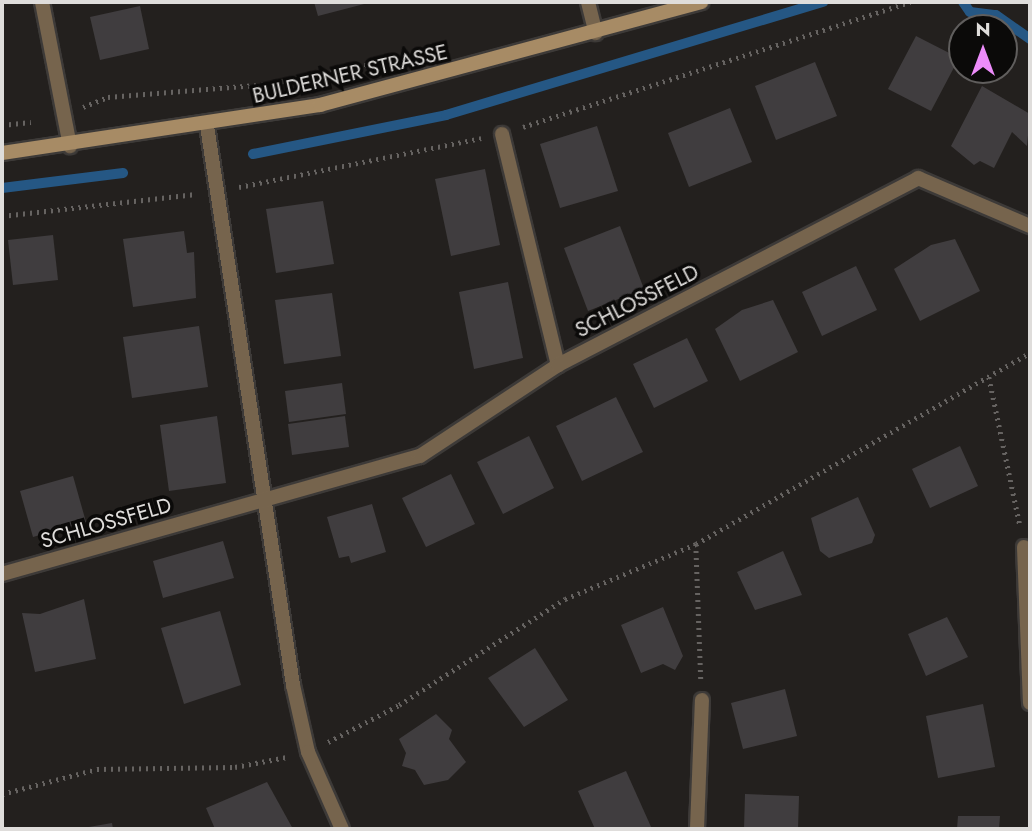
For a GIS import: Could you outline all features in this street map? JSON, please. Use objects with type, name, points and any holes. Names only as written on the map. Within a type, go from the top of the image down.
[{"type":"street","points":[[42,2],[69,146]]},
{"type":"street","points":[[589,2],[596,33]]},
{"type":"street","name":"BULDERNER STRASSE","points":[[2,153],[206,126],[433,79],[701,2]]},
{"type":"street","points":[[206,126],[263,501],[308,752],[342,829]]},
{"type":"street","points":[[502,134],[558,365]]},
{"type":"street","name":"SCHLOSSFELD","points":[[2,574],[420,456],[558,365],[918,178],[1030,226]]},
{"type":"street","points":[[1024,547],[1030,703]]},
{"type":"street","points":[[698,829],[702,700]]},
{"type":"path","points":[[2,216],[217,192],[502,134],[910,2]]},
{"type":"path","points":[[2,125],[64,115],[108,97],[268,84],[389,60]]},
{"type":"path","points":[[2,794],[97,769],[235,767],[308,752],[399,705],[565,599],[696,544],[1030,353]]},
{"type":"path","points":[[989,377],[1024,547]]},
{"type":"path","points":[[696,544],[702,700]]},
{"type":"building","points":[[314,2],[367,2],[368,3],[318,16]]},
{"type":"building","points":[[140,6],[149,49],[100,60],[90,17]]},
{"type":"building","points":[[916,36],[948,52],[948,79],[931,111],[888,89]]},
{"type":"building","points":[[815,62],[837,116],[776,140],[755,86]]},
{"type":"building","points":[[982,86],[1030,114],[1027,146],[1012,132],[994,168],[980,161],[974,165],[951,146]]},
{"type":"building","points":[[730,108],[752,162],[689,187],[668,133]]},
{"type":"building","points":[[597,126],[618,191],[560,208],[540,144]]},
{"type":"building","points":[[485,169],[500,245],[451,256],[435,179]]},
{"type":"building","points":[[323,201],[334,264],[276,273],[266,209]]},
{"type":"building","points":[[620,226],[644,289],[588,311],[564,248]]},
{"type":"building","points":[[184,231],[187,253],[194,252],[196,298],[133,307],[123,239]]},
{"type":"building","points":[[53,235],[58,280],[13,285],[8,240]]},
{"type":"building","points":[[955,239],[980,291],[920,321],[894,269],[931,245]]},
{"type":"building","points":[[856,266],[877,310],[822,336],[802,292]]},
{"type":"building","points":[[508,282],[523,358],[474,369],[459,292]]},
{"type":"building","points":[[332,293],[341,356],[284,364],[275,300]]},
{"type":"building","points":[[773,300],[798,352],[740,381],[715,329],[742,310]]},
{"type":"building","points":[[199,326],[208,387],[132,398],[123,337]]},
{"type":"building","points":[[687,338],[708,381],[654,408],[633,364]]},
{"type":"building","points":[[342,383],[346,414],[289,422],[285,391]]},
{"type":"building","points":[[616,397],[643,452],[582,481],[556,426]]},
{"type":"building","points":[[217,416],[226,483],[169,491],[160,425]]},
{"type":"building","points":[[345,416],[349,447],[292,455],[288,424]]},
{"type":"building","points":[[529,436],[554,488],[503,514],[477,462]]},
{"type":"building","points":[[960,446],[978,486],[930,508],[912,469]]},
{"type":"building","points":[[451,474],[475,524],[426,547],[402,498]]},
{"type":"building","points":[[73,476],[86,522],[33,537],[20,491]]},
{"type":"building","points":[[858,497],[875,535],[872,543],[829,558],[820,551],[811,518]]},
{"type":"building","points":[[372,504],[386,552],[351,563],[349,556],[339,558],[327,517]]},
{"type":"building","points":[[223,541],[234,578],[163,598],[153,561]]},
{"type":"building","points":[[783,551],[802,595],[755,610],[737,572]]},
{"type":"building","points":[[84,599],[96,659],[35,672],[22,613],[40,614]]},
{"type":"building","points":[[663,607],[683,656],[675,670],[663,664],[641,673],[621,625]]},
{"type":"building","points":[[220,611],[241,685],[184,704],[161,628]]},
{"type":"building","points":[[947,617],[968,657],[926,676],[908,634]]},
{"type":"building","points":[[535,648],[568,700],[524,727],[488,678]]},
{"type":"building","points":[[785,689],[797,736],[743,749],[731,703]]},
{"type":"building","points":[[983,704],[995,767],[938,778],[926,716]]},
{"type":"building","points":[[436,714],[452,730],[449,739],[466,762],[448,780],[424,785],[415,770],[402,766],[406,753],[399,739]]},
{"type":"building","points":[[626,771],[652,829],[595,829],[578,791]]},
{"type":"building","points":[[267,782],[293,829],[215,829],[206,808]]},
{"type":"building","points":[[745,794],[799,796],[798,829],[744,829]]},
{"type":"building","points":[[958,816],[1000,816],[999,829],[957,829]]},
{"type":"building","points":[[112,823],[113,829],[83,829],[83,828]]},
{"type":"waterway","points":[[253,154],[446,115],[823,2]]},
{"type":"waterway","points":[[963,2],[970,12],[996,15],[1030,39]]},
{"type":"waterway","points":[[2,188],[123,173]]}]
